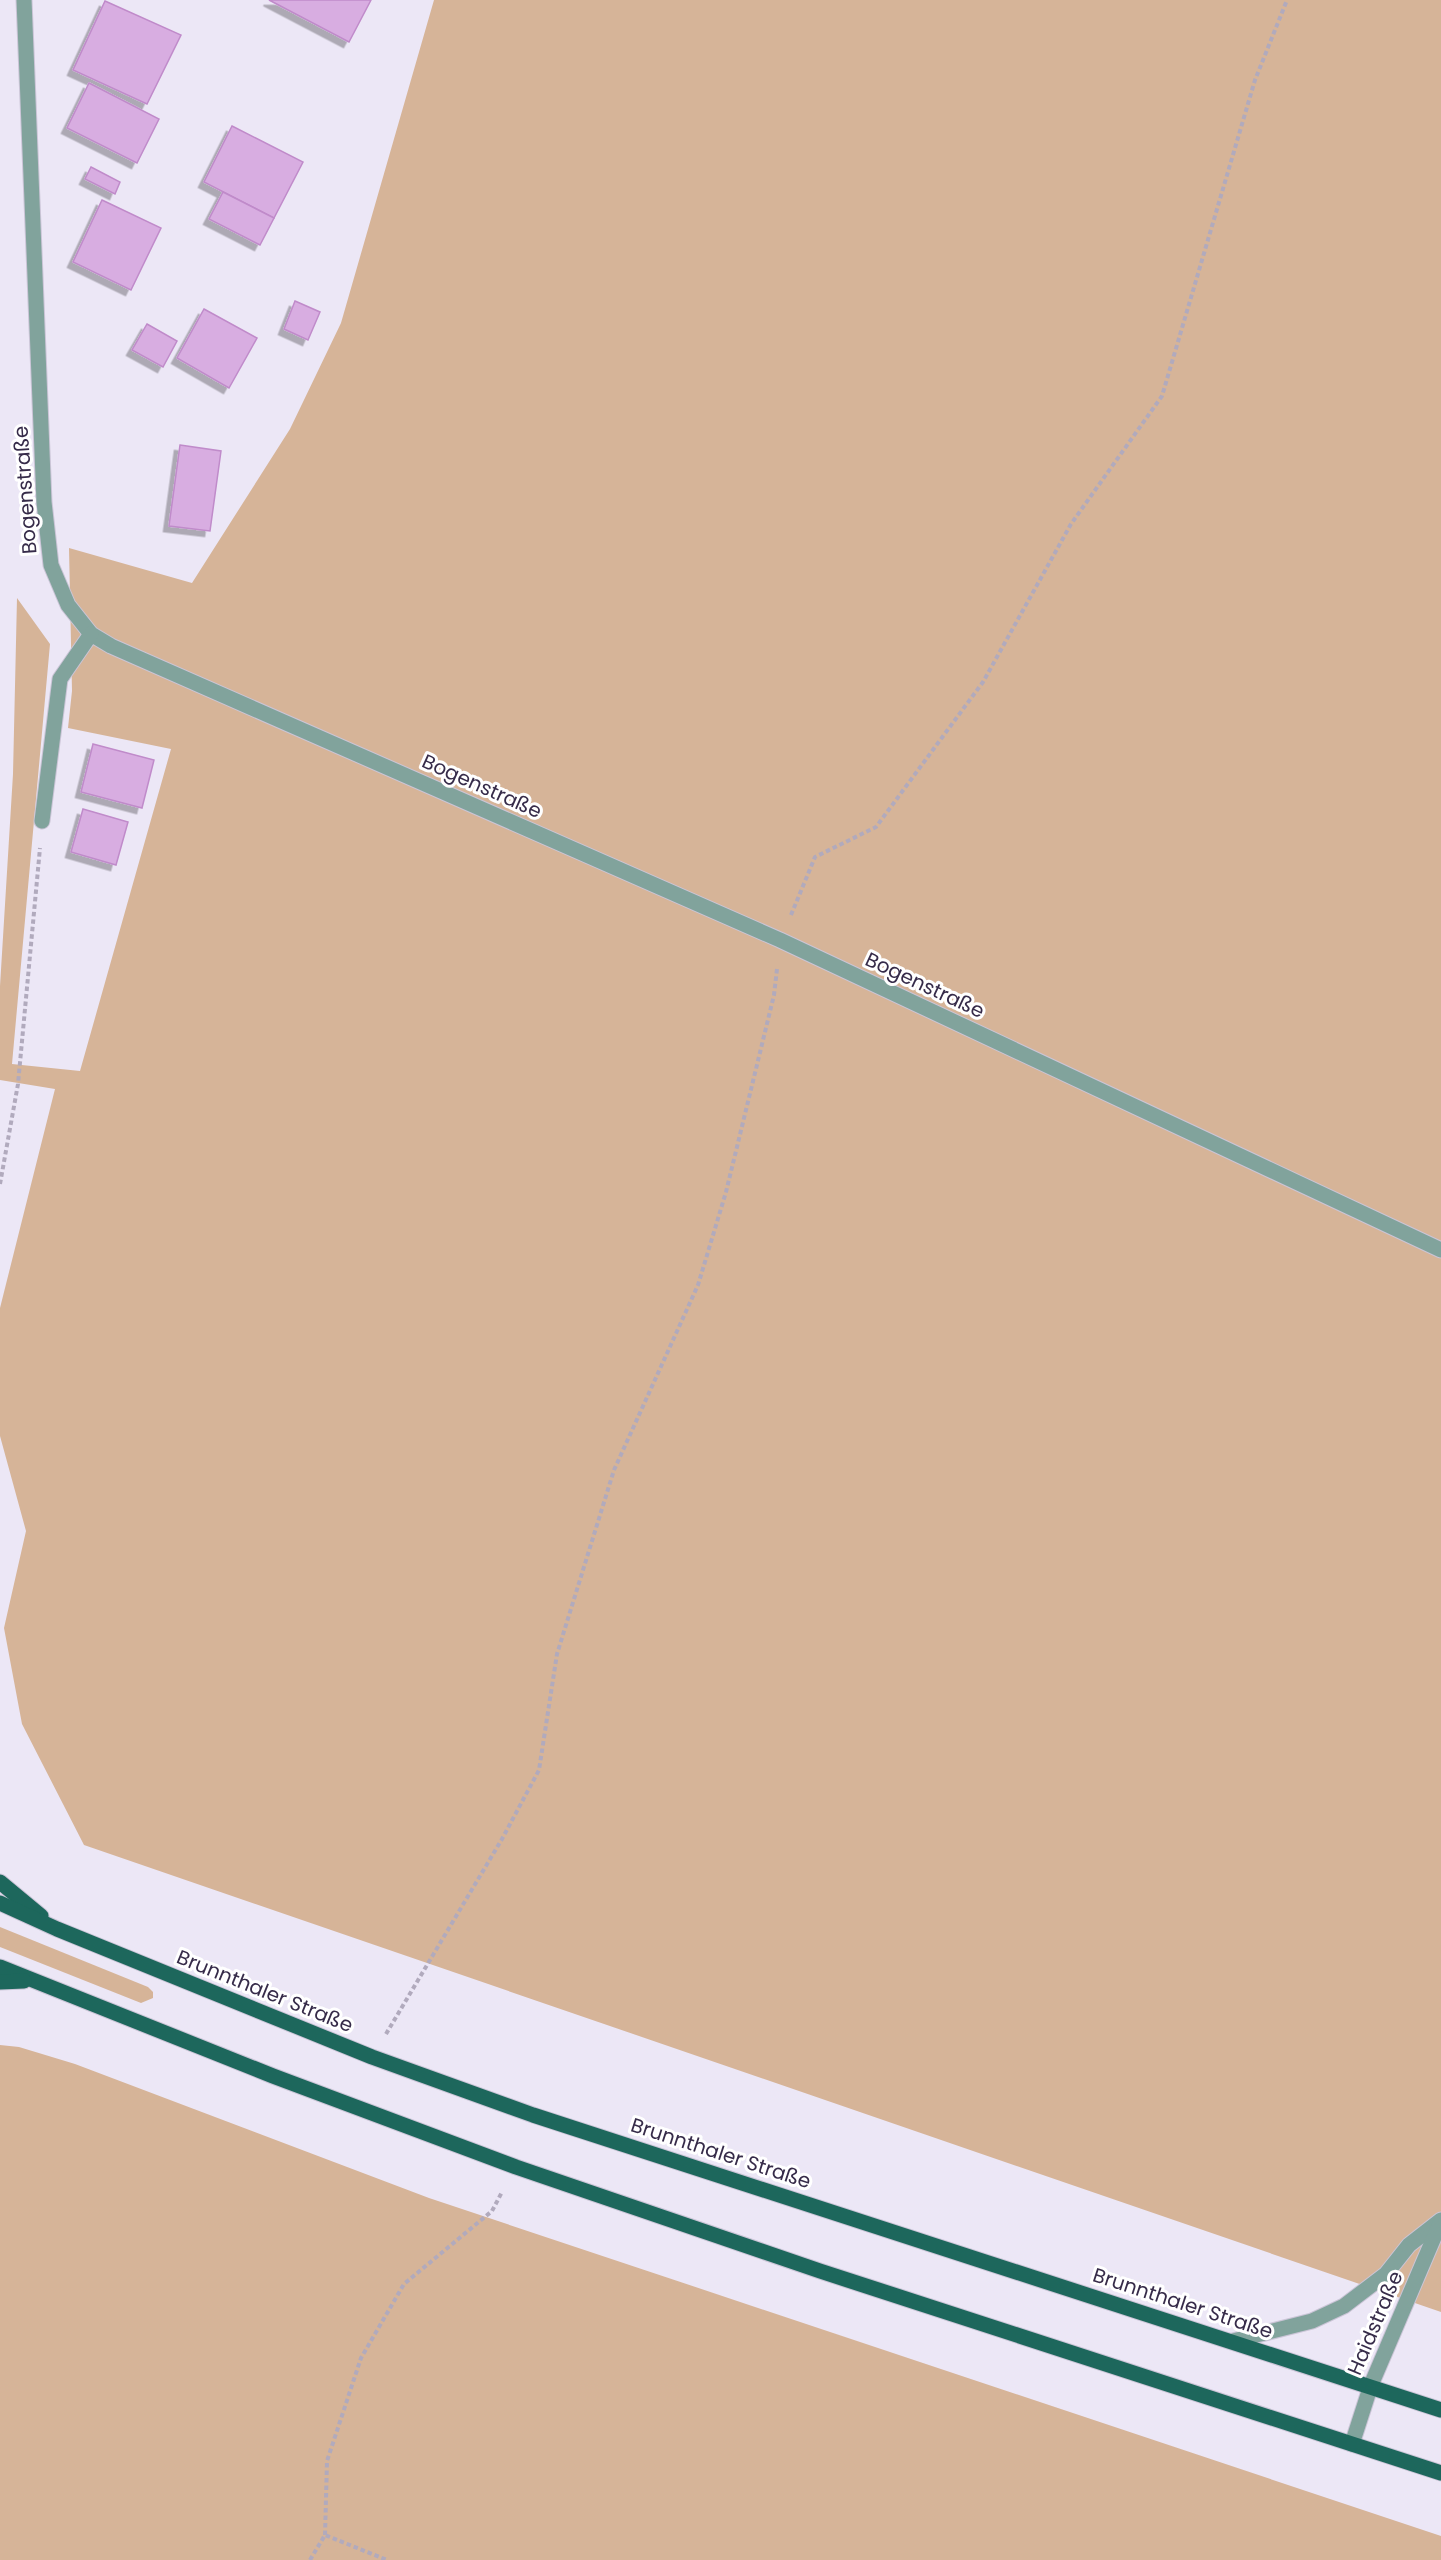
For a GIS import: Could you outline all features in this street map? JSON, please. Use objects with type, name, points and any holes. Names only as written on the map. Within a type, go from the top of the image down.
[{"type":"main road","points":[[0,1882],[57,1929]]},
{"type":"main road","name":"Brunnthaler Straße","points":[[0,1903],[57,1929],[372,2058],[533,2115],[1371,2385],[1441,2410]]},
{"type":"main road","points":[[0,1967],[30,1981],[273,2076],[516,2167],[820,2271],[1441,2473]]},
{"type":"main road","points":[[0,1982],[30,1981]]},
{"type":"street","name":"Bogenstraße","points":[[24,0],[44,502],[51,565],[68,605],[91,634],[111,646],[780,940],[1441,1250]]},
{"type":"street","points":[[42,821],[60,679],[91,634]]},
{"type":"street","name":"Haidstraße","points":[[1352,2444],[1371,2385],[1441,2220]]},
{"type":"street","name":"Haidstraße","points":[[1233,2341],[1312,2321],[1344,2306],[1386,2274],[1409,2245],[1441,2220]]},
{"type":"path","points":[[372,2058],[502,1839],[539,1770],[557,1654],[614,1470],[698,1285],[726,1192],[774,996],[780,940],[814,857],[876,827],[983,681],[1071,524],[1162,396],[1255,80],[1287,0]]},
{"type":"path","points":[[0,1184],[18,1084],[42,821]]},
{"type":"path","points":[[310,2560],[325,2535],[327,2461],[361,2358],[404,2284],[481,2217]]},
{"type":"path","points":[[325,2535],[387,2560]]},
{"type":"shaded area","points":[[434,0],[1441,0],[1441,2312],[84,1845],[22,1724],[4,1628],[26,1531],[0,1436],[0,1308],[55,1089],[0,1080],[0,986],[13,774],[17,598],[50,644],[12,1064],[80,1071],[171,749],[68,728],[72,691],[69,548],[192,583],[290,429],[341,323]]},
{"type":"shaded area","points":[[0,1927],[148,1987],[153,1992],[153,1998],[141,2003],[0,1947]]},
{"type":"shaded area","points":[[0,2045],[19,2047],[75,2064],[429,2198],[1441,2536],[1441,2560],[0,2560]]},
{"type":"building","points":[[269,0],[371,0],[349,42]]},
{"type":"building","points":[[105,1],[181,35],[147,104],[73,70]]},
{"type":"building","points":[[89,83],[159,119],[137,163],[67,128]]},
{"type":"building","points":[[232,126],[303,162],[274,218],[204,182]]},
{"type":"building","points":[[91,167],[120,182],[115,194],[85,179]]},
{"type":"building","points":[[223,192],[274,218],[260,245],[209,219]]},
{"type":"building","points":[[102,200],[161,228],[131,290],[73,262]]},
{"type":"building","points":[[295,301],[320,312],[308,340],[284,329]]},
{"type":"building","points":[[204,309],[257,338],[229,388],[177,358]]},
{"type":"building","points":[[147,324],[177,341],[163,367],[132,350]]},
{"type":"building","points":[[180,445],[221,451],[210,531],[169,526]]},
{"type":"building","points":[[93,744],[154,760],[142,808],[81,792]]},
{"type":"building","points":[[83,809],[128,822],[116,865],[71,852]]}]
